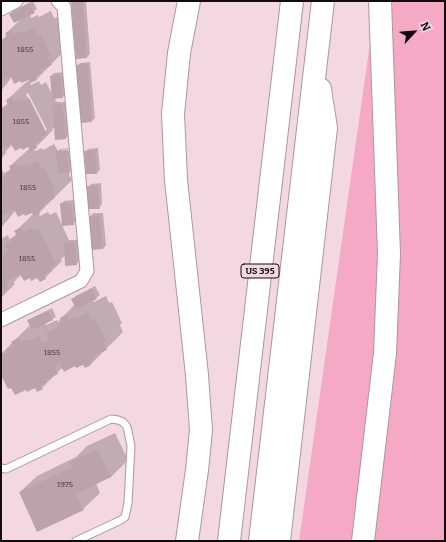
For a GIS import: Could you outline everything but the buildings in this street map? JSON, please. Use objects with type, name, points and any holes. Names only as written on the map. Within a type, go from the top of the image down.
[{"type":"highway","points":[[187,541],[201,430],[197,375],[176,180],[173,114],[178,53],[189,1]]},
{"type":"highway","name":"US 395","points":[[229,541],[292,1]]},
{"type":"highway","name":"US 395","points":[[260,541],[323,1]]},
{"type":"highway","points":[[363,541],[384,353],[389,254],[380,1]]},
{"type":"highway","points":[[279,541],[326,128],[316,60]]},
{"type":"street","points":[[1,9],[16,1]]},
{"type":"street","points":[[1,320],[82,280],[87,271],[64,7],[58,1]]},
{"type":"lane","points":[[1,468],[6,469],[111,419],[123,422],[127,427],[131,446],[128,503],[125,517],[76,541]]},
{"type":"shaded area","points":[[376,1],[445,1],[445,541],[299,541]]}]
